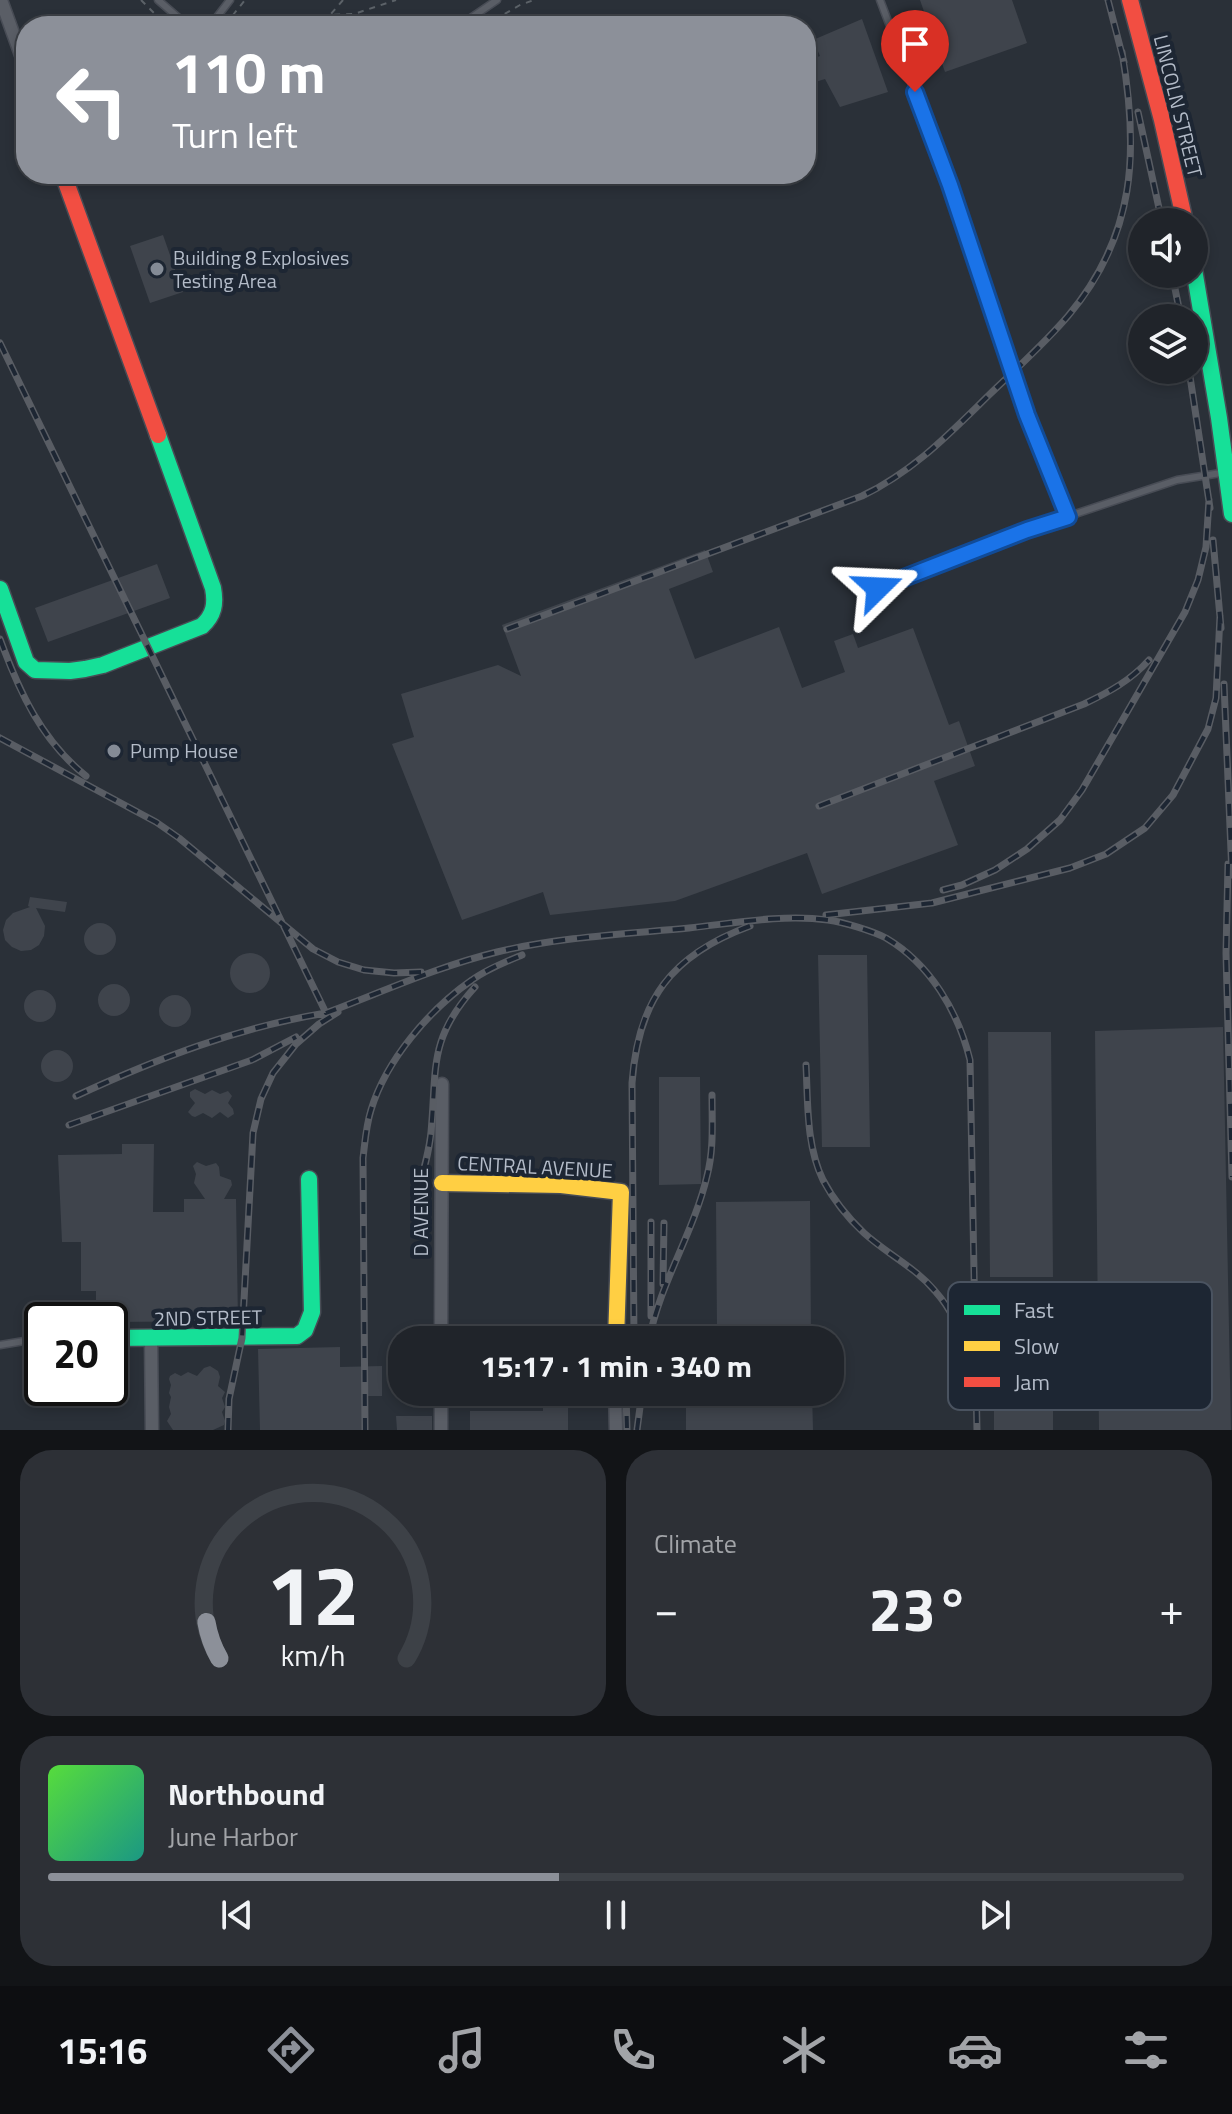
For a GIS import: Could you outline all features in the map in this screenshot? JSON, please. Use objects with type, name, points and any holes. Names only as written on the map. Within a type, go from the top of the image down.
[{"type":"street","points":[[1,0],[16,41]]},
{"type":"street","name":"LINCOLN STREET","points":[[1130,0],[1182,208]]},
{"type":"street","points":[[0,589],[26,662],[35,670],[70,671],[103,665],[202,626],[214,612],[213,588],[67,184]]},
{"type":"street","points":[[1197,288],[1232,514]]},
{"type":"street","name":"D AVENUE","points":[[441,1326],[442,1084]]},
{"type":"street","name":"2ND STREET","points":[[128,1338],[297,1336],[305,1330],[312,1312],[309,1179]]},
{"type":"street","name":"CENTRAL AVENUE","points":[[442,1183],[561,1185],[621,1192],[616,1326]]},
{"type":"street","points":[[151,1339],[152,1430]]},
{"type":"street","points":[[441,1406],[441,1430]]},
{"type":"street","points":[[615,1406],[616,1430]]},
{"type":"lane","points":[[158,0],[176,16]]},
{"type":"lane","points":[[218,16],[230,0]]},
{"type":"lane","points":[[474,16],[497,0]]},
{"type":"lane","points":[[880,0],[950,185],[1027,415],[1068,517]]},
{"type":"lane","points":[[878,588],[1027,530],[1177,480],[1227,472]]},
{"type":"lane","points":[[0,1345],[24,1341]]},
{"type":"path","points":[[141,0],[157,16]]},
{"type":"path","points":[[232,16],[245,0]]},
{"type":"path","points":[[330,15],[343,0]]},
{"type":"path","points":[[330,15],[354,14],[396,0]]},
{"type":"path","points":[[501,16],[534,0]]},
{"type":"building","points":[[920,0],[1012,0],[1027,43],[945,72]]},
{"type":"building","points":[[862,19],[888,92],[840,107],[825,79],[816,82],[816,57],[820,56],[816,39]]},
{"type":"building","name":"Building 8 Explosives Testing Area","points":[[163,235],[183,292],[150,303],[130,246]]},
{"type":"building","points":[[705,550],[713,572],[669,589],[695,659],[779,627],[802,688],[845,672],[834,641],[853,634],[858,648],[913,628],[949,725],[959,721],[975,766],[934,781],[958,845],[822,894],[807,853],[675,901],[550,915],[543,892],[462,920],[392,744],[414,737],[401,694],[498,665],[521,676],[502,625]]},
{"type":"building","points":[[157,564],[170,598],[48,642],[35,608]]},
{"type":"building","points":[[30,897],[67,902],[65,912],[36,908],[45,926],[44,936],[39,945],[21,951],[5,940],[3,930],[6,920],[13,913],[30,907]]},
{"type":"building","points":[[100,923],[112,927],[116,939],[112,951],[100,955],[88,951],[84,939],[88,927]]},
{"type":"building","points":[[250,953],[264,959],[270,973],[264,987],[250,993],[236,987],[230,973],[236,959]]},
{"type":"building","points":[[818,955],[867,955],[870,1147],[822,1147]]},
{"type":"building","points":[[114,984],[126,988],[130,1000],[126,1012],[114,1016],[102,1012],[98,1000],[102,988]]},
{"type":"building","points":[[40,990],[52,994],[56,1006],[52,1018],[40,1022],[28,1018],[24,1006],[28,994]]},
{"type":"building","points":[[175,995],[187,999],[191,1011],[187,1023],[175,1027],[163,1023],[159,1011],[163,999]]},
{"type":"building","points":[[1223,1027],[1231,1430],[1099,1430],[1099,1410],[1212,1410],[1212,1282],[1098,1282],[1095,1031]]},
{"type":"building","points":[[988,1032],[1051,1032],[1053,1277],[990,1277]]},
{"type":"building","points":[[57,1050],[69,1054],[73,1066],[69,1078],[57,1082],[45,1078],[41,1066],[45,1054]]},
{"type":"building","points":[[659,1077],[700,1077],[701,1184],[659,1185]]},
{"type":"building","points":[[195,1089],[205,1094],[212,1090],[220,1094],[228,1091],[232,1096],[228,1103],[234,1114],[228,1118],[220,1112],[212,1118],[203,1113],[192,1116],[188,1112],[195,1103],[190,1092]]},
{"type":"building","points":[[122,1144],[154,1144],[153,1212],[184,1212],[184,1199],[205,1199],[194,1183],[196,1174],[193,1166],[197,1162],[206,1166],[216,1163],[220,1176],[231,1180],[232,1185],[224,1199],[236,1199],[238,1321],[128,1322],[128,1302],[96,1302],[96,1291],[81,1291],[81,1242],[62,1242],[58,1155],[122,1154]]},
{"type":"building","points":[[810,1201],[811,1326],[717,1326],[716,1202]]},
{"type":"building","points":[[340,1347],[340,1367],[382,1366],[382,1396],[362,1396],[362,1430],[260,1430],[258,1349]]},
{"type":"building","points":[[210,1366],[218,1371],[218,1386],[225,1392],[222,1398],[224,1425],[213,1430],[173,1430],[167,1421],[171,1414],[170,1376],[188,1372],[197,1376]]},
{"type":"building","points":[[543,1406],[568,1406],[568,1430],[470,1430],[470,1411],[543,1411]]},
{"type":"building","points":[[686,1406],[812,1406],[813,1430],[686,1430]]},
{"type":"building","points":[[994,1410],[1053,1410],[1053,1430],[994,1430]]},
{"type":"building","points":[[396,1416],[432,1416],[432,1430],[397,1430]]},
{"type":"railway","points":[[1108,0],[1124,62]]},
{"type":"railway","points":[[507,629],[862,496],[915,463],[945,437],[1068,316],[1091,286],[1108,255],[1127,191],[1130,158],[1130,124],[1122,52]]},
{"type":"railway","points":[[1138,112],[1159,208]]},
{"type":"railway","points":[[1175,288],[1178,304]]},
{"type":"railway","points":[[0,343],[326,1013],[454,964],[545,943],[776,919],[828,920],[874,933],[902,949],[929,975],[950,1007],[965,1042],[970,1060],[974,1282]]},
{"type":"railway","points":[[1191,384],[1210,508]]},
{"type":"railway","points":[[943,890],[995,870],[1027,849],[1060,820],[1082,790],[1185,612],[1198,580],[1206,547],[1209,500]]},
{"type":"railway","points":[[1213,540],[1221,628]]},
{"type":"railway","points":[[826,915],[932,903],[1070,868],[1106,854],[1145,828],[1173,795],[1208,729],[1216,698],[1220,616]]},
{"type":"railway","points":[[0,639],[33,714],[56,747],[86,776]]},
{"type":"railway","points":[[819,806],[1084,704],[1119,685],[1149,660]]},
{"type":"railway","points":[[1224,684],[1232,875]]},
{"type":"railway","points":[[0,738],[156,822],[313,949],[338,962],[364,970],[421,972]]},
{"type":"railway","points":[[1228,864],[1226,953],[1232,1177]]},
{"type":"railway","points":[[634,1326],[632,1083],[642,1028],[651,1004],[680,967],[699,951],[750,926]]},
{"type":"railway","points":[[365,1430],[363,1158],[371,1110],[398,1055],[426,1021],[478,976],[522,955]]},
{"type":"railway","points":[[417,1193],[430,1140],[435,1072],[442,1039],[449,1023],[475,987]]},
{"type":"railway","points":[[228,1430],[229,1399],[242,1338],[253,1133],[261,1099],[273,1073],[296,1044],[338,1012]]},
{"type":"railway","points":[[76,1096],[198,1046],[261,1027],[326,1013]]},
{"type":"railway","points":[[69,1125],[252,1060],[296,1037]]},
{"type":"railway","points":[[806,1065],[813,1153],[823,1180],[858,1227],[927,1282],[948,1309]]},
{"type":"railway","points":[[652,1326],[707,1176],[712,1146],[712,1095]]},
{"type":"railway","points":[[651,1222],[651,1316]]},
{"type":"railway","points":[[663,1284],[664,1223]]},
{"type":"railway","points":[[626,1406],[627,1430]]},
{"type":"railway","points":[[637,1430],[640,1406]]},
{"type":"railway","points":[[977,1410],[977,1430]]},
{"type":"traffic: fast","points":[[1197,288],[1232,514]]},
{"type":"traffic: fast","points":[[0,589],[26,662],[35,670],[70,671],[103,665],[202,626],[213,609],[213,588],[158,435]]},
{"type":"traffic: fast","points":[[128,1338],[297,1336],[305,1330],[312,1312],[309,1179]]},
{"type":"traffic: slow","points":[[442,1183],[561,1185],[621,1192],[616,1326]]},
{"type":"traffic: jam","points":[[1130,0],[1182,208]]},
{"type":"traffic: jam","points":[[67,184],[158,435]]},
{"type":"place","name":"Building 8 Explosives Testing Area","points":[[157,269]]},
{"type":"place","name":"Pump House","points":[[114,751]]},
{"type":"route","points":[[878,588],[1068,517],[1027,415],[950,185],[915,92]]}]
